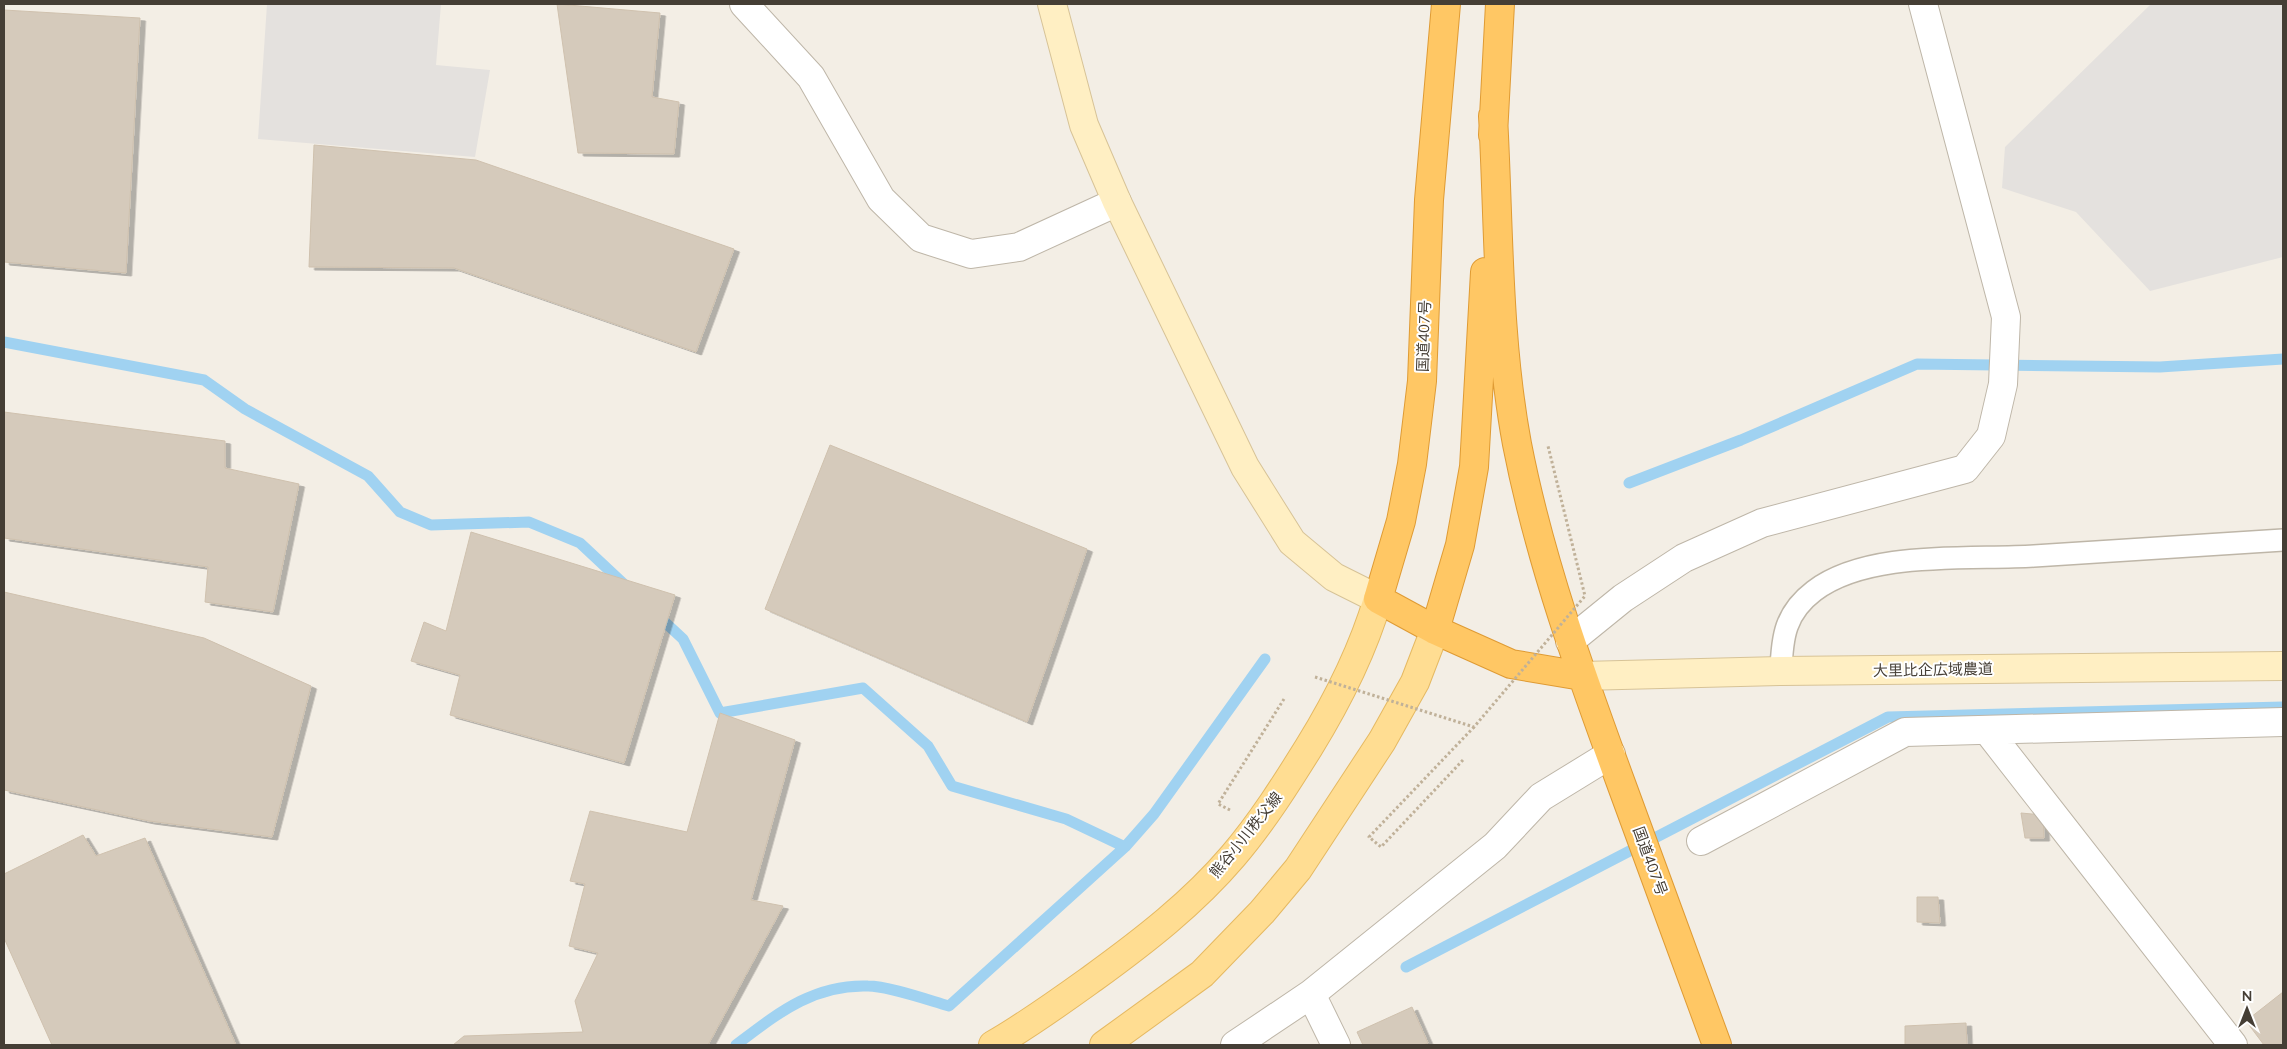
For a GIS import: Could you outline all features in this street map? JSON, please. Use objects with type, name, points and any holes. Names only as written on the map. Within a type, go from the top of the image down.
[{"type":"highway","name":"国道407号","points":[[1378,599],[1400,521],[1412,464],[1421,390],[1429,200],[1446,4]]},
{"type":"highway","name":"国道407号","points":[[1436,630],[1460,546],[1474,467],[1500,4]]},
{"type":"highway","name":"国道407号","points":[[1494,116],[1504,343],[1517,442],[1556,598],[1570,641],[1717,1045]]},
{"type":"highway","points":[[1378,599],[1436,630],[1511,664],[1582,676]]},
{"type":"main road","name":"熊谷小川秩父線","points":[[992,1045],[1072,993],[1136,947],[1188,903],[1234,855],[1282,790],[1324,722],[1358,660],[1378,599]]},
{"type":"main road","points":[[1104,1045],[1202,974],[1262,912],[1298,869],[1382,741],[1415,682],[1436,630]]},
{"type":"street","points":[[744,4],[811,77],[881,199],[921,238],[971,254],[1019,246],[1117,202]]},
{"type":"street","points":[[1052,4],[1084,125],[1117,202],[1245,467],[1292,542],[1334,577],[1378,599]]},
{"type":"street","points":[[1570,641],[1623,598],[1684,558],[1762,523],[1965,469],[1991,436],[2003,384],[2006,317],[1923,4]]},
{"type":"street","name":"大里比企広域農道","points":[[1582,676],[1781,671],[2283,666]]},
{"type":"street","points":[[1701,841],[1905,732],[2283,722]]},
{"type":"street","points":[[1987,730],[2232,1045]]},
{"type":"street","points":[[1235,1045],[1311,994],[1495,846],[1541,797],[1610,754]]},
{"type":"street","points":[[1311,994],[1336,1045]]},
{"type":"lane","points":[[1781,671],[1785,628],[1796,608],[1813,592],[1829,581],[1851,572],[1893,562],[2033,556],[2283,540]]},
{"type":"path","points":[[1464,760],[1381,847],[1368,837],[1474,727],[1586,596],[1548,446]]},
{"type":"path","points":[[1310,685],[1315,677],[1474,727]]},
{"type":"path","points":[[1237,803],[1232,811],[1218,804],[1284,699]]},
{"type":"shaded area","points":[[267,4],[441,4],[436,65],[490,70],[475,157],[258,139]]},
{"type":"shaded area","points":[[2151,4],[2283,4],[2283,257],[2150,291],[2076,212],[2002,188],[2005,147]]},
{"type":"building","points":[[557,4],[660,13],[652,97],[679,102],[674,154],[578,153]]},
{"type":"building","points":[[4,10],[140,18],[126,273],[4,262]]},
{"type":"building","points":[[314,145],[476,160],[734,249],[696,352],[454,268],[309,267]]},
{"type":"building","points":[[4,412],[225,441],[225,468],[299,484],[273,612],[205,602],[208,567],[4,538]]},
{"type":"building","points":[[830,445],[1087,549],[1027,722],[765,609]]},
{"type":"building","points":[[471,532],[675,595],[624,763],[450,715],[460,675],[411,661],[424,622],[446,631]]},
{"type":"building","points":[[4,592],[204,638],[311,686],[272,837],[149,821],[4,790]]},
{"type":"building","points":[[720,713],[795,740],[751,900],[783,906],[708,1045],[453,1045],[464,1036],[583,1032],[575,1001],[598,953],[569,946],[585,884],[570,881],[590,811],[687,832]]},
{"type":"building","points":[[2021,813],[2043,815],[2044,838],[2025,838]]},
{"type":"building","points":[[83,835],[96,856],[145,838],[236,1045],[52,1045],[4,938],[4,874]]},
{"type":"building","points":[[1917,897],[1938,897],[1940,923],[1917,922]]},
{"type":"building","points":[[2283,992],[2283,1045],[2264,1045],[2246,1021]]},
{"type":"building","points":[[1412,1007],[1428,1043],[1423,1045],[1363,1045],[1357,1032]]},
{"type":"building","points":[[1966,1023],[1967,1045],[1905,1045],[1905,1026]]},
{"type":"waterway","points":[[4,342],[204,380],[245,409],[368,476],[400,512],[431,525],[529,522],[580,543],[627,587]]},
{"type":"waterway","points":[[1629,483],[1741,440],[1917,364],[2160,367],[2283,359]]},
{"type":"waterway","points":[[655,613],[683,639],[720,713],[863,688],[928,746],[952,786],[1066,819],[1125,847]]},
{"type":"waterway","points":[[736,1045],[781,1012],[797,1003],[830,990],[848,987],[876,987],[949,1006],[1125,847],[1154,814],[1265,659]]},
{"type":"waterway","points":[[1406,967],[1888,717],[2283,707]]}]
